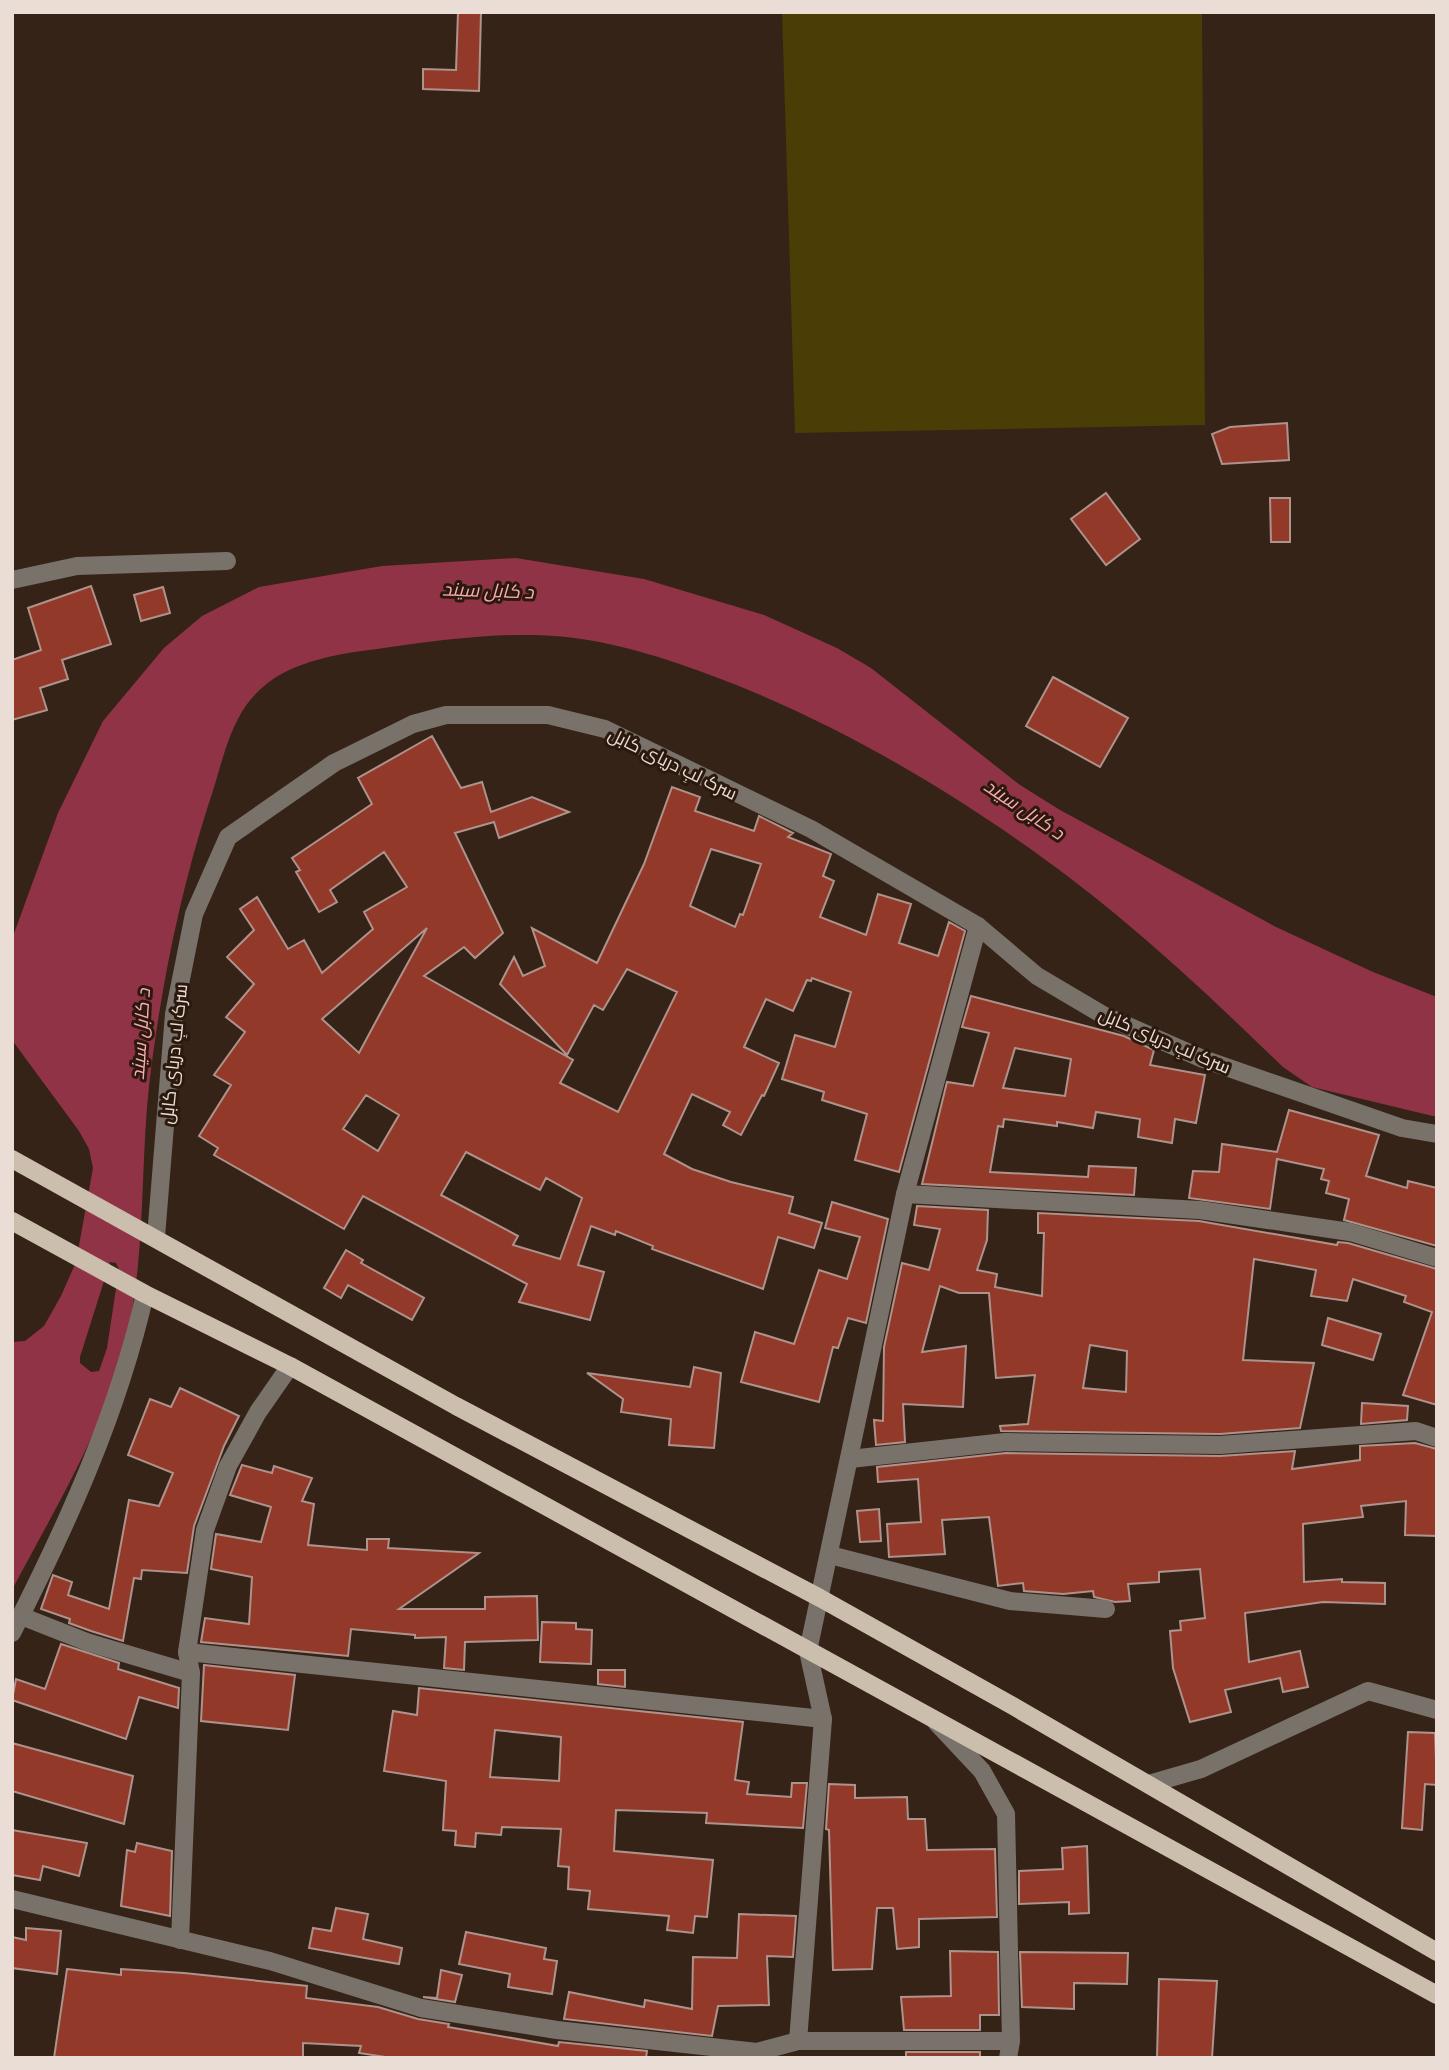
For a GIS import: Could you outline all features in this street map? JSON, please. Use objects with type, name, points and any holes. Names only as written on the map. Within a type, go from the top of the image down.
[{"type":"main road","points":[[12,1159],[153,1235],[456,1406],[820,1598],[1149,1784],[1437,1952]]},
{"type":"main road","points":[[12,1222],[142,1293],[290,1366],[1437,1995]]},
{"type":"street","points":[[12,580],[76,566],[227,561]]},
{"type":"street","name":"سرک لبِ دریای کابل","points":[[153,1235],[174,1014],[194,914],[228,837],[334,763],[413,724],[446,715],[548,715],[605,729],[811,829],[978,926],[1037,976],[1103,1015],[1203,1059],[1402,1128],[1437,1134]]},
{"type":"street","points":[[798,2041],[822,1719],[808,1651],[905,1194],[978,926]]},
{"type":"street","points":[[905,1194],[1200,1210],[1350,1232],[1437,1258]]},
{"type":"street","points":[[12,1633],[97,1452],[136,1332],[142,1293]]},
{"type":"street","points":[[180,1940],[191,1673],[187,1652],[205,1530],[228,1466],[258,1412],[290,1366]]},
{"type":"street","points":[[850,1459],[1005,1442],[1220,1446],[1416,1432],[1437,1438]]},
{"type":"street","points":[[830,1555],[1010,1601],[1106,1609]]},
{"type":"street","points":[[21,1616],[87,1642],[191,1673]]},
{"type":"street","points":[[187,1652],[822,1719]]},
{"type":"street","points":[[1149,1784],[1201,1769],[1368,1690],[1437,1710]]},
{"type":"street","points":[[12,1899],[270,1961],[421,2008],[557,2030],[757,2052],[798,2041],[1009,2049],[1006,1814],[982,1771],[928,1714]]},
{"type":"shaded area","points":[[782,12],[1202,12],[1205,425],[795,433]]},
{"type":"water","name":"د کابل سيند","points":[[516,558],[644,579],[764,615],[837,648],[871,668],[1020,785],[1060,810],[1276,927],[1373,972],[1437,997],[1437,1117],[1312,1087],[1283,1067],[1140,935],[1026,846],[924,779],[871,749],[764,696],[646,653],[557,636],[501,635],[449,640],[356,652],[314,661],[294,668],[259,690],[238,718],[224,755],[188,875],[159,1016],[146,1118],[137,1277],[126,1340],[117,1373],[92,1437],[12,1590],[12,1342],[25,1341],[44,1326],[61,1296],[76,1262],[93,1168],[89,1149],[79,1131],[12,1040],[12,939],[58,813],[103,721],[164,648],[202,616],[259,587],[382,566]],"holes":[[[110,1262],[116,1263],[119,1269],[107,1348],[99,1371],[91,1372],[80,1363],[80,1357]]]},
{"type":"building","points":[[458,12],[481,12],[479,91],[423,89],[423,69],[456,70]]},
{"type":"building","points":[[1287,423],[1289,460],[1222,464],[1212,434],[1230,427]]},
{"type":"building","points":[[1106,493],[1140,539],[1106,565],[1071,519]]},
{"type":"building","points":[[1270,498],[1290,498],[1290,542],[1271,542]]},
{"type":"building","points":[[91,586],[111,644],[62,660],[68,679],[40,688],[47,710],[12,720],[12,660],[41,650],[28,608]]},
{"type":"building","points":[[163,587],[170,613],[141,621],[134,595]]},
{"type":"building","points":[[1053,677],[1128,718],[1100,767],[1026,726]]},
{"type":"building","points":[[432,736],[461,788],[482,782],[491,812],[532,797],[569,812],[499,838],[494,822],[455,833],[503,933],[475,958],[464,947],[424,976],[573,1060],[560,1083],[618,1112],[677,992],[627,969],[603,1010],[594,1005],[567,1055],[500,984],[514,957],[523,976],[545,966],[532,928],[597,963],[644,864],[672,787],[700,797],[695,811],[754,831],[759,816],[793,833],[788,837],[831,854],[823,876],[834,881],[820,917],[866,935],[878,894],[911,904],[899,943],[938,956],[949,922],[965,931],[899,1172],[855,1160],[867,1114],[822,1100],[824,1092],[782,1079],[795,1035],[835,1047],[851,992],[812,978],[811,981],[807,980],[793,1011],[766,999],[744,1047],[779,1063],[764,1096],[762,1095],[741,1135],[723,1125],[730,1112],[692,1094],[664,1154],[692,1169],[731,1182],[793,1197],[789,1213],[822,1223],[814,1248],[778,1237],[763,1289],[652,1249],[653,1246],[616,1231],[615,1235],[591,1226],[578,1265],[604,1272],[590,1320],[519,1302],[527,1284],[363,1196],[344,1229],[214,1155],[218,1148],[199,1136],[231,1085],[214,1075],[245,1032],[226,1017],[254,984],[227,957],[254,930],[240,909],[257,897],[288,949],[304,940],[322,973],[373,929],[364,912],[407,887],[384,852],[330,890],[337,902],[319,912],[296,872],[300,870],[292,858],[372,804],[358,778]],"holes":[[[711,849],[761,864],[743,915],[740,914],[735,927],[690,906]],[[427,928],[359,1053],[322,1019]],[[366,1095],[399,1115],[378,1151],[343,1129]],[[466,1152],[540,1190],[546,1178],[582,1198],[560,1259],[513,1245],[518,1236],[441,1195]]]},
{"type":"building","points":[[971,996],[1124,1036],[1154,1050],[1150,1065],[1205,1075],[1196,1123],[1175,1119],[1172,1143],[1138,1137],[1140,1119],[1096,1112],[1093,1128],[1057,1122],[1057,1126],[1004,1119],[1003,1127],[998,1126],[990,1172],[1088,1177],[1089,1166],[1136,1168],[1134,1195],[922,1184],[947,1082],[973,1086],[989,1033],[962,1027]],"holes":[[[1015,1048],[1071,1059],[1065,1096],[1003,1088]]]},
{"type":"building","points":[[1289,1110],[1379,1135],[1366,1176],[1407,1188],[1408,1181],[1437,1188],[1437,1246],[1344,1220],[1349,1199],[1326,1193],[1329,1181],[1321,1179],[1324,1169],[1277,1159],[1270,1209],[1189,1198],[1193,1171],[1219,1172],[1222,1144],[1277,1152]]},
{"type":"building","points":[[832,1202],[888,1219],[866,1323],[848,1318],[838,1348],[833,1347],[819,1402],[741,1382],[755,1332],[794,1344],[819,1270],[847,1279],[860,1237],[825,1228]]},
{"type":"building","points":[[917,1206],[988,1210],[987,1240],[977,1270],[997,1274],[995,1287],[1042,1296],[1044,1233],[1038,1233],[1038,1213],[1199,1221],[1337,1245],[1338,1242],[1348,1243],[1437,1269],[1437,1405],[1403,1395],[1432,1312],[1404,1302],[1406,1296],[1353,1279],[1347,1301],[1311,1296],[1316,1270],[1254,1259],[1243,1360],[1314,1363],[1300,1428],[1220,1434],[1001,1431],[1000,1426],[1028,1424],[1035,1375],[996,1378],[989,1293],[959,1293],[940,1286],[922,1352],[966,1346],[963,1407],[903,1404],[905,1442],[876,1445],[874,1420],[883,1421],[884,1347],[902,1263],[929,1270],[940,1229],[914,1225]],"holes":[[[1090,1345],[1127,1351],[1126,1392],[1083,1388]]]},
{"type":"building","points":[[346,1250],[363,1260],[361,1263],[424,1298],[412,1320],[348,1285],[341,1298],[324,1288]]},
{"type":"building","points":[[1328,1318],[1381,1334],[1373,1360],[1322,1345]]},
{"type":"building","points":[[694,1367],[721,1373],[714,1448],[669,1445],[671,1419],[621,1412],[623,1399],[587,1373],[690,1387]]},
{"type":"building","points":[[180,1388],[239,1416],[224,1446],[194,1526],[187,1573],[142,1570],[141,1579],[134,1578],[123,1641],[69,1623],[70,1619],[41,1609],[53,1575],[72,1582],[68,1595],[109,1609],[129,1500],[159,1506],[173,1473],[128,1455],[150,1399],[171,1407]]},
{"type":"building","points":[[1362,1403],[1408,1406],[1407,1420],[1361,1424]]},
{"type":"building","points":[[1415,1443],[1437,1449],[1437,1536],[1405,1535],[1406,1501],[1361,1506],[1363,1517],[1303,1524],[1304,1582],[1342,1579],[1342,1582],[1385,1583],[1385,1604],[1323,1602],[1245,1613],[1249,1662],[1300,1651],[1308,1687],[1283,1692],[1280,1678],[1225,1690],[1231,1712],[1190,1722],[1173,1668],[1170,1631],[1181,1630],[1180,1621],[1205,1618],[1200,1569],[1159,1572],[1159,1582],[1128,1584],[1130,1601],[1115,1602],[1094,1597],[1093,1591],[1063,1594],[1024,1591],[1023,1583],[998,1586],[989,1517],[942,1520],[945,1554],[889,1557],[887,1524],[921,1522],[918,1479],[878,1482],[877,1467],[1006,1453],[1220,1456],[1295,1451],[1292,1469],[1360,1460],[1360,1446]]},
{"type":"building","points":[[242,1465],[272,1473],[274,1466],[312,1478],[302,1501],[314,1504],[308,1545],[367,1550],[367,1539],[389,1539],[388,1548],[479,1553],[399,1609],[485,1609],[485,1597],[537,1596],[538,1640],[465,1642],[464,1670],[444,1668],[446,1637],[415,1638],[415,1635],[351,1629],[348,1656],[201,1642],[205,1618],[249,1624],[252,1577],[211,1569],[216,1534],[261,1542],[271,1507],[230,1495]]},
{"type":"building","points":[[879,1509],[881,1541],[860,1542],[857,1511]]},
{"type":"building","points":[[542,1622],[576,1623],[576,1629],[592,1630],[591,1664],[540,1662]]},
{"type":"building","points":[[61,1644],[119,1663],[118,1669],[179,1688],[178,1708],[139,1697],[126,1739],[12,1700],[16,1679],[45,1689]]},
{"type":"building","points":[[204,1665],[295,1675],[288,1730],[201,1721]]},
{"type":"building","points":[[598,1670],[625,1670],[625,1687],[598,1684]]},
{"type":"building","points":[[419,1688],[743,1722],[735,1780],[749,1782],[747,1794],[791,1797],[792,1783],[807,1783],[803,1828],[706,1823],[707,1813],[616,1810],[614,1851],[713,1860],[707,1917],[695,1916],[693,1933],[667,1930],[669,1916],[588,1909],[590,1891],[568,1889],[569,1867],[558,1866],[561,1829],[502,1827],[501,1835],[476,1833],[475,1847],[455,1845],[456,1831],[443,1830],[446,1781],[384,1771],[393,1711],[417,1715]],"holes":[[[495,1730],[561,1737],[559,1781],[490,1777]]]},
{"type":"building","points":[[1408,1732],[1435,1733],[1437,1785],[1425,1784],[1422,1830],[1402,1828]]},
{"type":"building","points":[[12,1743],[133,1776],[124,1824],[12,1791]]},
{"type":"building","points":[[829,1784],[855,1785],[855,1798],[907,1797],[908,1819],[925,1819],[927,1850],[995,1849],[997,1917],[919,1919],[919,1947],[897,1949],[893,1908],[877,1908],[872,1969],[833,1970],[829,1830],[826,1829]]},
{"type":"building","points":[[12,1830],[87,1843],[79,1876],[43,1866],[40,1880],[12,1875]]},
{"type":"building","points":[[137,1843],[172,1851],[170,1916],[121,1906],[127,1850],[135,1852]]},
{"type":"building","points":[[1087,1846],[1089,1913],[1069,1914],[1069,1902],[1019,1904],[1019,1871],[1063,1869],[1062,1848]]},
{"type":"building","points":[[336,1908],[368,1914],[363,1939],[402,1948],[399,1964],[309,1948],[313,1928],[331,1931]]},
{"type":"building","points":[[739,1914],[796,1916],[793,1957],[767,1956],[769,2005],[718,2006],[712,2036],[564,2019],[569,1992],[644,2007],[645,2000],[692,2009],[693,1957],[737,1958]]},
{"type":"building","points":[[26,1928],[61,1931],[57,1974],[12,1968],[12,1937],[26,1940]]},
{"type":"building","points":[[466,1932],[546,1948],[544,1959],[557,1961],[552,1994],[508,1987],[510,1974],[459,1964]]},
{"type":"building","points":[[950,1951],[998,1952],[999,2015],[980,2015],[980,2030],[904,2030],[901,1997],[951,1996]]},
{"type":"building","points":[[1020,1952],[1128,1953],[1127,1984],[1074,1983],[1074,2009],[1022,2007]]},
{"type":"building","points":[[67,1969],[121,1975],[121,1969],[184,1973],[307,1986],[306,1998],[378,2007],[418,2019],[449,2024],[448,2027],[558,2046],[559,2042],[647,2051],[646,2058],[392,2058],[359,2053],[361,2046],[303,2043],[303,2058],[54,2058]]},
{"type":"building","points":[[441,1970],[462,1975],[455,2002],[423,1997],[437,1998]]},
{"type":"building","points":[[1159,1979],[1217,1981],[1212,2058],[1157,2058]]},
{"type":"building","points":[[906,2052],[980,2052],[980,2058],[906,2058]]}]
